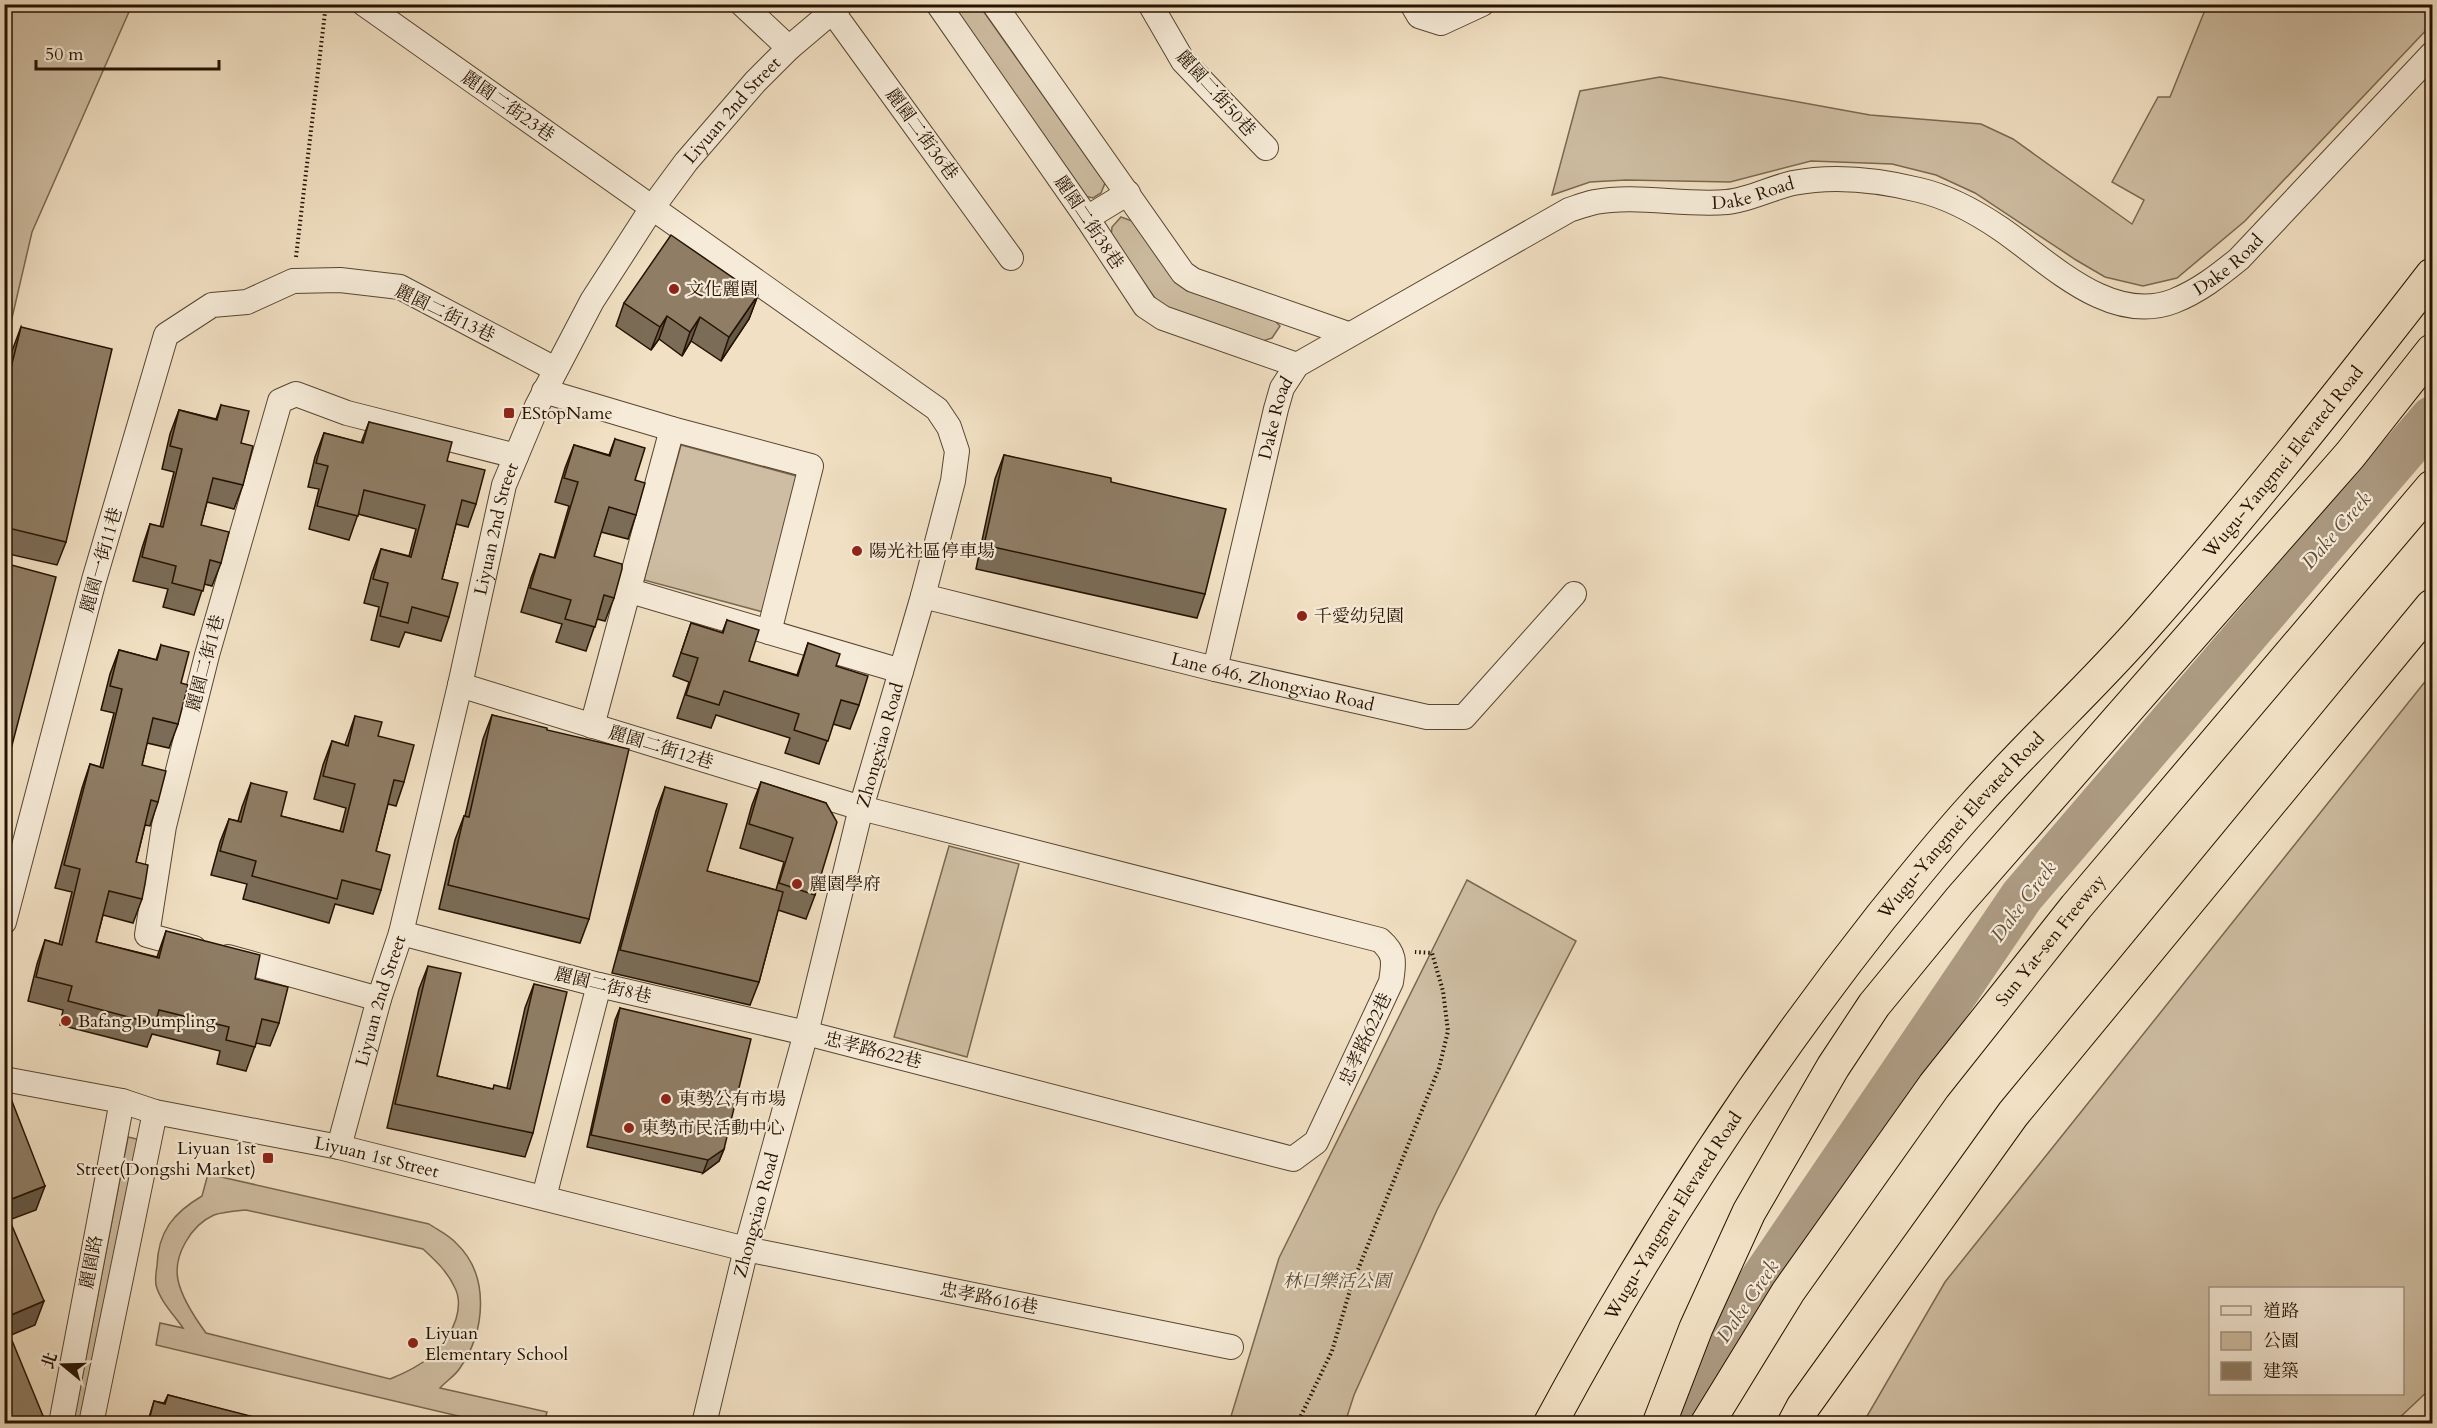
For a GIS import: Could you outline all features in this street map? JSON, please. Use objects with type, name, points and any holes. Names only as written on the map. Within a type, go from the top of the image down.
[{"type":"highway","name":"Wugu-Yangmei Elevated Road","points":[[1550,1424],[1614,1309],[1690,1185],[1790,1040],[1880,919],[1974,806],[2144,627],[2325,415],[2433,274]]},
{"type":"highway","points":[[1659,1424],[1695,1328],[1749,1212],[1833,1067],[1874,1005],[1960,900],[2350,455],[2433,351]]},
{"type":"highway","name":"Sun Yat-sen Freeway","points":[[1707,1424],[1788,1292],[1934,1086],[2076,907],[2433,487]]},
{"type":"highway","points":[[1794,1424],[1803,1407],[2013,1114],[2433,606]]},
{"type":"street","name":"麗園二街23巷","points":[[364,4],[652,208]]},
{"type":"street","points":[[742,4],[789,48]]},
{"type":"street","name":"麗園二街38巷","points":[[938,4],[1087,218],[1145,306],[1163,318],[1297,365]]},
{"type":"street","points":[[994,4],[1183,273],[1193,280],[1348,334]]},
{"type":"street","name":"麗園二街50巷","points":[[1150,4],[1183,61],[1266,148]]},
{"type":"street","points":[[1412,4],[1419,16],[1441,23],[1482,4]]},
{"type":"street","name":"Liyuan 2nd Street","points":[[339,1147],[379,999],[401,933],[460,685],[504,485],[516,456],[555,369],[592,301],[652,208],[693,153],[755,82],[789,48],[837,8]]},
{"type":"street","name":"麗園二街36巷","points":[[837,8],[1011,258]]},
{"type":"street","name":"Dake Road","points":[[1215,669],[1276,409],[1282,388],[1297,365],[1569,210],[1595,202],[1620,200],[1730,202],[1793,183],[1836,179],[1878,182],[1920,190],[1960,204],[2000,228],[2077,283],[2106,299],[2140,306],[2172,302],[2206,285],[2239,259],[2433,54]]},
{"type":"street","points":[[1087,218],[1128,192]]},
{"type":"street","name":"Zhongxiao Road","points":[[652,208],[937,409],[949,427],[957,451],[953,481],[923,596],[861,808],[806,1033],[746,1249],[704,1424]]},
{"type":"street","name":"麗園二街13巷","points":[[293,281],[340,280],[400,287],[555,369]]},
{"type":"street","name":"麗園一街11巷","points":[[4,921],[94,580],[166,335],[212,305],[247,302],[293,281]]},
{"type":"street","points":[[544,392],[811,466],[769,632]]},
{"type":"street","name":"麗園二街1巷","points":[[379,999],[147,935],[164,826],[207,655],[280,401],[296,394],[347,413],[516,456]]},
{"type":"street","points":[[592,726],[672,429]]},
{"type":"street","points":[[627,590],[901,671]]},
{"type":"street","name":"Lane 646, Zhongxiao Road","points":[[923,596],[1215,669],[1427,717],[1464,717],[1574,594]]},
{"type":"street","name":"麗園二街12巷","points":[[460,685],[861,808]]},
{"type":"street","points":[[861,808],[1366,936],[1380,940],[1391,950]]},
{"type":"street","name":"麗園二街8巷","points":[[401,933],[599,985],[806,1033]]},
{"type":"street","name":"忠孝路622巷","points":[[806,1033],[1293,1159],[1316,1142],[1391,982],[1394,964],[1391,950]]},
{"type":"street","points":[[544,1197],[599,985]]},
{"type":"street","name":"Liyuan 1st Street","points":[[4,1079],[122,1101],[154,1112],[339,1147],[746,1249]]},
{"type":"street","name":"麗園路","points":[[61,1424],[122,1101]]},
{"type":"street","name":"麗園路","points":[[91,1424],[154,1112]]},
{"type":"street","name":"忠孝路616巷","points":[[746,1249],[1231,1347]]},
{"type":"path","points":[[293,281],[326,4]]},
{"type":"path","points":[[1297,1424],[1332,1351],[1351,1287],[1439,1068],[1448,1031],[1443,991],[1432,953],[1391,950]]},
{"type":"green space","points":[[5,4],[132,5],[32,232],[5,348]]},
{"type":"green space","points":[[943,5],[979,5],[1105,183],[1101,193],[1093,198],[1080,195]]},
{"type":"green space","points":[[2207,5],[2432,5],[2432,24],[2245,221],[2177,278],[2143,286],[2105,277],[1975,193],[1936,175],[1892,164],[1811,161],[1730,182],[1626,180],[1590,182],[1552,195],[1580,91],[1660,77],[1870,115],[1981,124],[2013,139],[2132,224],[2144,200],[2112,182],[2158,97],[2170,97]]},
{"type":"green space","points":[[1121,217],[1135,222],[1167,271],[1270,316],[1280,326],[1272,338],[1260,342],[1169,312],[1157,301],[1111,237],[1112,227]]},
{"type":"green space","points":[[681,445],[800,477],[763,612],[644,580]]},
{"type":"green space","points":[[2432,673],[2432,1387],[2394,1423],[1863,1423],[1945,1282]]},
{"type":"green space","points":[[949,846],[1019,864],[967,1057],[894,1037]]},
{"type":"green space","name":"林口樂活公園","points":[[1467,880],[1576,941],[1437,1210],[1354,1395],[1345,1423],[1229,1423],[1279,1258]]},
{"type":"green space","points":[[128,1137],[141,1140],[85,1423],[73,1424]]},
{"type":"green space","points":[[208,1174],[429,1224],[447,1235],[467,1256],[475,1271],[480,1304],[475,1338],[468,1354],[458,1371],[440,1388],[547,1412],[544,1423],[488,1423],[156,1345],[160,1323],[183,1328],[164,1302],[156,1285],[160,1243],[175,1217],[202,1196]],"holes":[[[246,1210],[423,1249],[452,1282],[457,1292],[457,1315],[452,1330],[439,1349],[412,1369],[390,1379],[206,1333],[186,1301],[177,1271],[181,1252],[198,1226],[214,1215]]]},
{"type":"building","points":[[671,235],[758,295],[729,337],[700,317],[690,332],[667,316],[660,327],[624,303]]},
{"type":"building","points":[[21,327],[112,349],[66,542],[4,527],[4,396]]},
{"type":"building","points":[[221,405],[249,411],[241,443],[253,446],[243,485],[213,478],[201,525],[229,532],[221,563],[210,560],[203,591],[172,583],[176,566],[142,557],[150,524],[163,527],[182,449],[170,446],[179,410],[217,420]]},
{"type":"building","points":[[369,422],[452,442],[447,461],[485,470],[476,504],[462,500],[442,579],[458,583],[449,617],[412,607],[408,623],[380,616],[388,583],[373,579],[381,549],[411,557],[425,505],[364,490],[358,516],[317,506],[328,466],[316,463],[324,433],[363,443]]},
{"type":"building","points":[[615,439],[645,448],[635,480],[645,483],[636,515],[609,507],[594,556],[622,564],[622,569],[614,598],[604,595],[595,627],[565,619],[571,600],[530,588],[540,554],[555,558],[578,482],[564,478],[574,445],[610,456]]},
{"type":"building","points":[[1004,455],[1111,478],[1111,482],[1226,509],[1205,594],[984,545]]},
{"type":"building","points":[[4,563],[56,577],[5,772],[4,771]]},
{"type":"building","points":[[727,620],[759,630],[749,661],[798,676],[808,643],[840,654],[836,666],[868,676],[859,705],[841,700],[828,741],[794,730],[799,714],[724,691],[719,705],[686,695],[698,658],[681,653],[691,623],[723,633]]},
{"type":"building","points":[[161,645],[189,652],[181,683],[188,685],[178,724],[153,718],[142,765],[166,771],[158,802],[151,800],[136,862],[148,865],[142,899],[109,891],[96,942],[159,958],[166,931],[260,955],[255,979],[288,987],[279,1023],[262,1019],[255,1047],[226,1040],[229,1027],[159,1010],[155,1024],[68,1001],[72,986],[36,977],[45,940],[62,945],[80,869],[64,865],[90,764],[103,768],[122,689],[110,686],[119,650],[157,660]]},
{"type":"building","points":[[492,715],[629,749],[589,919],[448,885],[464,816],[469,817]]},
{"type":"building","points":[[355,716],[382,722],[378,736],[414,745],[404,782],[394,780],[376,851],[390,855],[381,890],[342,880],[337,899],[252,876],[256,861],[220,851],[229,819],[241,822],[251,783],[287,792],[281,816],[343,832],[355,784],[323,776],[332,741],[348,746]]},
{"type":"building","points":[[761,782],[826,803],[837,822],[815,895],[779,883],[793,838],[749,824]]},
{"type":"building","points":[[665,787],[727,804],[707,871],[783,892],[759,982],[620,950]]},
{"type":"building","points":[[428,966],[461,973],[437,1076],[493,1089],[494,1085],[510,1089],[534,984],[567,992],[533,1133],[395,1104]]},
{"type":"building","name":"東勢公有市場","points":[[620,1008],[751,1039],[724,1149],[708,1160],[591,1135]]},
{"type":"building","points":[[8,1091],[45,1186],[4,1202],[4,1093]]},
{"type":"building","points":[[4,1207],[44,1301],[4,1318]]},
{"type":"building","points":[[4,1321],[43,1416],[26,1424],[4,1424]]},
{"type":"building","points":[[168,1395],[278,1424],[148,1424],[154,1401],[165,1404]]},
{"type":"building","points":[[424,1418],[449,1424],[423,1424]]},
{"type":"waterway","name":"Dake Creek","points":[[1664,1424],[2022,896],[2432,418]]},
{"type":"place","name":"文化麗園","points":[[674,289]]},
{"type":"place","name":"EStopName","points":[[509,413]]},
{"type":"place","name":"陽光社區停車場","points":[[857,551]]},
{"type":"place","name":"千愛幼兒園","points":[[1302,616]]},
{"type":"place","name":"麗園學府","points":[[797,884]]},
{"type":"place","name":"Bafang Dumpling","points":[[66,1021]]},
{"type":"place","name":"東勢公有市場","points":[[666,1099]]},
{"type":"place","name":"東勢市民活動中心","points":[[629,1128]]},
{"type":"place","name":"Liyuan 1st Street(Dongshi Market)","points":[[268,1158]]},
{"type":"place","name":"Liyuan Elementary School","points":[[413,1343]]}]
